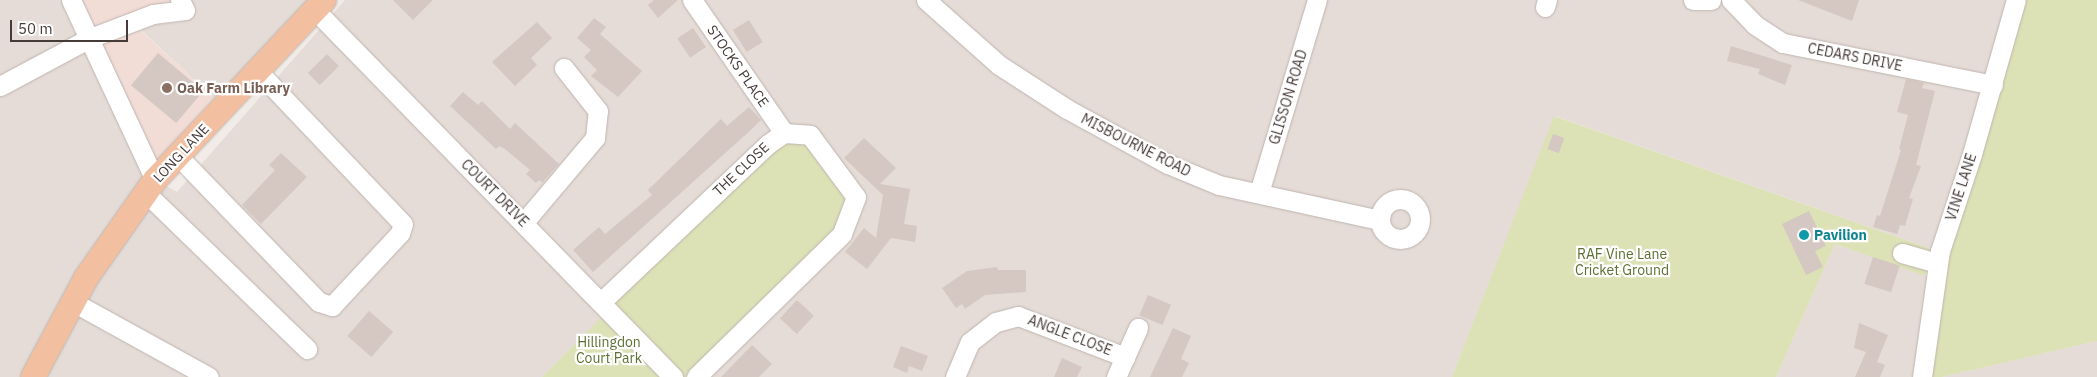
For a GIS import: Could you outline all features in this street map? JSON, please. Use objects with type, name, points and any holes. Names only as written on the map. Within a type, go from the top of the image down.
[{"type":"main road","name":"LONG LANE","points":[[33,377],[86,278],[151,187],[320,5]]},
{"type":"street","points":[[71,0],[90,38],[151,187],[307,349]]},
{"type":"street","points":[[0,86],[90,38],[153,14],[185,10],[180,0]]},
{"type":"street","name":"STOCKS PLACE","points":[[692,0],[784,133]]},
{"type":"street","name":"MISBOURNE ROAD","points":[[926,0],[999,65],[1067,109],[1168,164],[1219,185],[1380,220]]},
{"type":"street","name":"GLISSON ROAD","points":[[1258,193],[1317,0]]},
{"type":"street","points":[[1693,0],[1711,0]]},
{"type":"street","name":"CEDARS DRIVE","points":[[1731,0],[1755,25],[1783,43],[1993,85]]},
{"type":"street","name":"VINE LANE","points":[[1922,377],[1938,263],[1993,85],[2016,0]]},
{"type":"street","name":"COURT DRIVE","points":[[320,5],[672,377]]},
{"type":"street","points":[[524,222],[595,138],[598,111],[564,68]]},
{"type":"street","points":[[178,156],[319,302],[332,306],[400,232],[403,224],[258,71]]},
{"type":"street","points":[[696,377],[842,234],[856,197],[810,135],[784,133]]},
{"type":"street","name":"THE CLOSE","points":[[600,302],[768,144],[784,133]]},
{"type":"street","points":[[1902,252],[1938,263]]},
{"type":"street","points":[[73,302],[209,377]]},
{"type":"street","name":"ANGLE CLOSE","points":[[955,377],[970,342],[996,322],[1018,316],[1059,329],[1125,357]]},
{"type":"street","name":"ANGLE CLOSE","points":[[1116,377],[1138,328]]},
{"type":"shaded area","points":[[0,0],[71,0],[155,180],[177,192],[345,0],[2015,0],[1934,250],[1555,116],[1452,377],[673,377],[610,310],[542,377],[0,377]]},
{"type":"shaded area","points":[[67,0],[180,0],[139,29],[218,102],[155,180]]},
{"type":"shaded area","points":[[180,0],[309,0],[218,102],[139,28]]},
{"type":"shaded area","points":[[1835,244],[1933,278],[1918,377],[1776,377]]},
{"type":"shaded area","points":[[2097,341],[2097,377],[1942,377]]},
{"type":"green space","points":[[2021,0],[2097,0],[2097,341],[1942,377],[1926,377],[1943,251]]},
{"type":"green space","name":"RAF Vine Lane Cricket Ground","points":[[1554,116],[1934,250],[1925,276],[1835,244],[1776,377],[1452,377]]},
{"type":"green space","name":"Hillingdon Court Park","points":[[810,135],[856,197],[842,234],[696,377],[542,377],[609,310],[601,302],[768,144]]},
{"type":"building","points":[[393,0],[433,0],[413,20]]},
{"type":"building","points":[[654,0],[678,0],[658,18],[648,5]]},
{"type":"building","points":[[1798,0],[1859,0],[1852,21]]},
{"type":"building","points":[[594,18],[606,27],[600,34],[642,71],[618,97],[591,76],[597,70],[584,57],[591,50],[577,38]]},
{"type":"building","points":[[749,20],[763,42],[747,52],[733,30]]},
{"type":"building","points":[[537,22],[552,38],[531,58],[537,65],[515,86],[492,62]]},
{"type":"building","points":[[693,28],[706,47],[690,58],[677,39]]},
{"type":"building","points":[[1731,46],[1792,65],[1785,85],[1758,74],[1760,69],[1727,61]]},
{"type":"building","name":"Oak Farm Library","points":[[158,53],[203,91],[176,123],[131,85]]},
{"type":"building","points":[[327,54],[339,66],[320,85],[308,73]]},
{"type":"building","points":[[1906,79],[1924,83],[1922,88],[1935,91],[1916,165],[1921,166],[1909,198],[1913,199],[1905,226],[1900,225],[1897,234],[1873,227],[1877,215],[1880,216],[1901,150],[1899,149],[1908,115],[1897,112]]},
{"type":"building","points":[[463,92],[478,105],[482,101],[510,129],[515,123],[559,164],[542,183],[540,180],[536,183],[526,174],[530,170],[505,149],[499,146],[496,149],[450,106]]},
{"type":"building","points":[[749,107],[761,120],[593,272],[573,250],[599,227],[605,234],[652,195],[648,190],[721,119],[727,126]]},
{"type":"building","points":[[1553,134],[1564,138],[1559,153],[1548,149]]},
{"type":"building","points":[[864,138],[896,168],[880,184],[910,189],[904,224],[917,226],[915,242],[891,238],[867,269],[845,252],[864,228],[876,238],[883,195],[844,158]]},
{"type":"building","points":[[281,153],[307,177],[261,224],[242,205],[275,170],[269,165]]},
{"type":"building","name":"Pavilion","points":[[1809,211],[1826,246],[1815,251],[1823,267],[1806,275],[1782,224]]},
{"type":"building","points":[[1873,257],[1900,266],[1891,292],[1864,284]]},
{"type":"building","points":[[997,267],[998,270],[1026,270],[1026,292],[985,295],[965,309],[962,304],[956,308],[942,288],[967,271]]},
{"type":"building","points":[[1148,295],[1171,305],[1162,325],[1139,315]]},
{"type":"building","points":[[797,300],[814,316],[797,334],[780,318]]},
{"type":"building","points":[[369,311],[393,332],[372,357],[347,336]]},
{"type":"building","points":[[1859,323],[1888,335],[1877,362],[1885,365],[1880,377],[1855,377],[1866,352],[1854,348]]},
{"type":"building","points":[[1173,328],[1191,336],[1181,359],[1189,363],[1182,377],[1150,377]]},
{"type":"building","points":[[752,345],[772,364],[759,377],[721,377]]},
{"type":"building","points":[[901,346],[928,356],[922,371],[909,366],[907,373],[893,367]]},
{"type":"building","points":[[1062,358],[1082,367],[1077,377],[1054,377]]},
{"type":"place","name":"Oak Farm Library","points":[[167,88]]},
{"type":"place","name":"Pavilion","points":[[1804,235]]}]
